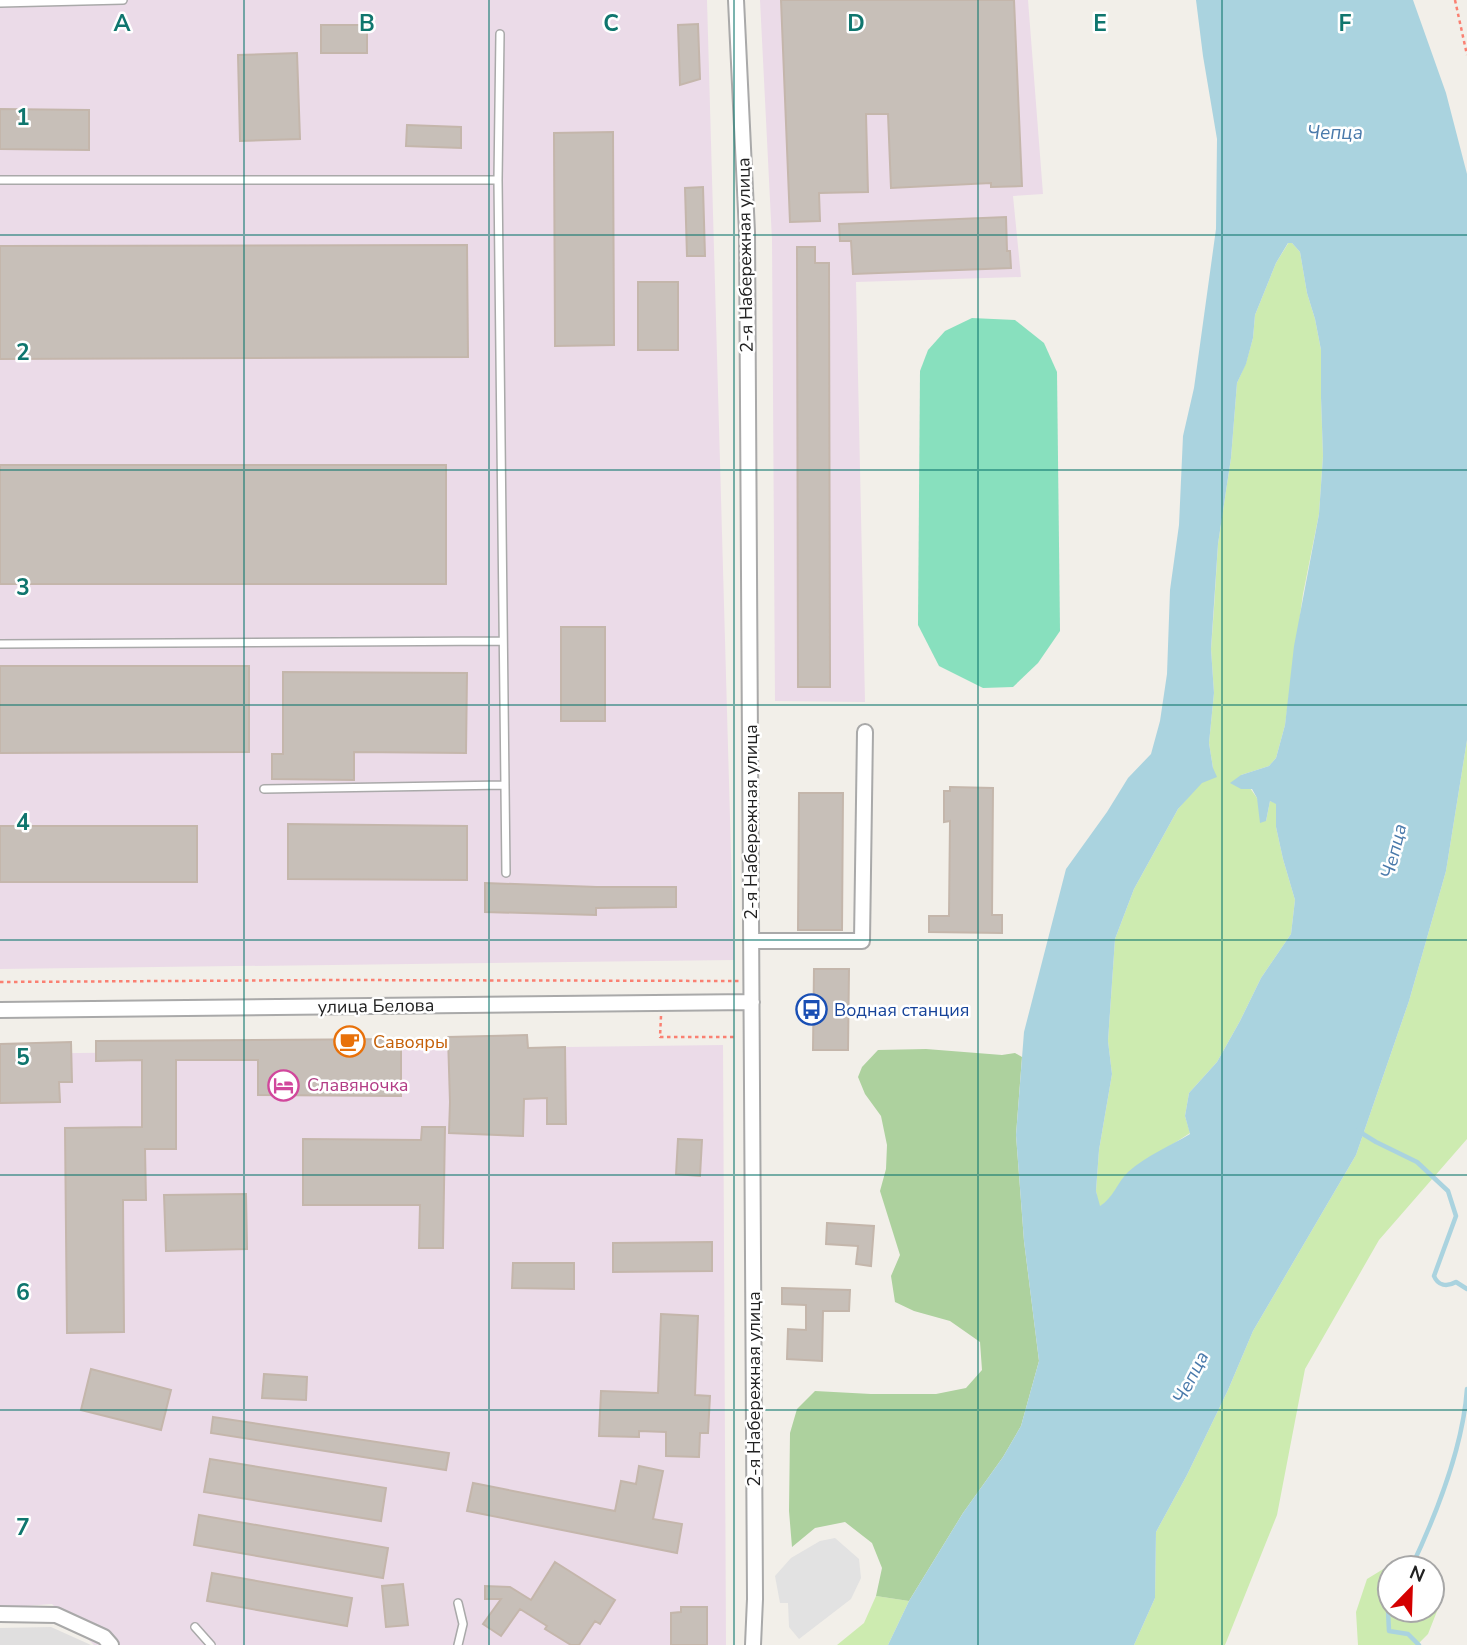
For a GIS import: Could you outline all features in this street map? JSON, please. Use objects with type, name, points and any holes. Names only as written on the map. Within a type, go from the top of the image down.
[{"type":"street","name":"2-я Набережная улица","points":[[736,0],[747,232],[755,1585],[753,1645]]},
{"type":"street","points":[[751,941],[862,940],[865,732]]},
{"type":"street","name":"улица Белова","points":[[0,1010],[752,1002]]},
{"type":"street","points":[[0,1614],[56,1615],[104,1637],[111,1645]]},
{"type":"lane","points":[[0,3],[123,0]]},
{"type":"lane","points":[[500,34],[498,180],[506,873]]},
{"type":"lane","points":[[0,180],[498,180]]},
{"type":"lane","points":[[0,644],[503,641]]},
{"type":"lane","points":[[264,789],[505,785]]},
{"type":"lane","points":[[458,1603],[463,1624],[458,1645]]},
{"type":"lane","points":[[195,1627],[211,1645]]},
{"type":"path","points":[[1455,0],[1467,55]]},
{"type":"path","points":[[0,982],[739,981]]},
{"type":"path","points":[[662,1002],[660,1037],[740,1037]]},
{"type":"shaded area","points":[[0,0],[707,0],[734,960],[0,969]]},
{"type":"shaded area","points":[[760,0],[1028,0],[1043,194],[1013,196],[1021,277],[856,282],[865,702],[775,701],[772,240]]},
{"type":"shaded area","points":[[723,1045],[726,1645],[94,1645],[52,1604],[0,1608],[0,1054]]},
{"type":"shaded area","points":[[835,1538],[859,1559],[861,1578],[851,1599],[799,1639],[789,1627],[788,1603],[780,1603],[775,1576],[791,1558],[820,1541]]},
{"type":"shaded area","points":[[51,1627],[91,1645],[0,1645],[0,1628]]},
{"type":"green space","points":[[1289,242],[1300,252],[1321,350],[1323,456],[1319,514],[1303,594],[1285,725],[1276,758],[1269,766],[1241,775],[1257,798],[1266,821],[1270,801],[1276,803],[1276,827],[1295,900],[1291,934],[1261,978],[1217,1062],[1189,1093],[1185,1116],[1190,1133],[1128,1173],[1107,1202],[1099,1207],[1096,1191],[1099,1150],[1112,1074],[1108,1041],[1115,939],[1134,889],[1178,809],[1213,768],[1209,743],[1214,693],[1211,649],[1218,544],[1231,458],[1237,383],[1253,338],[1255,315],[1276,263]]},
{"type":"green space","points":[[972,318],[1015,320],[1044,343],[1057,372],[1060,631],[1038,663],[1013,687],[983,688],[939,666],[918,625],[920,371],[928,350],[945,331]]},
{"type":"green space","points":[[1467,740],[1467,1139],[1379,1240],[1305,1369],[1277,1515],[1225,1645],[1134,1645],[1155,1598],[1156,1532],[1187,1475],[1253,1331],[1356,1155],[1409,1001],[1446,871]]},
{"type":"green space","points":[[926,1049],[1002,1055],[1015,1053],[1022,1057],[1016,1135],[1024,1241],[1039,1361],[1021,1426],[909,1601],[876,1596],[882,1568],[872,1543],[845,1522],[815,1528],[792,1547],[789,1511],[790,1433],[797,1409],[815,1391],[936,1394],[966,1388],[982,1370],[980,1342],[950,1321],[914,1311],[895,1302],[891,1276],[900,1255],[880,1191],[886,1169],[887,1145],[881,1116],[865,1094],[858,1077],[862,1067],[878,1050]]},
{"type":"green space","points":[[1376,1574],[1376,1624],[1432,1624],[1428,1634],[1417,1645],[1358,1645],[1356,1612],[1367,1579]]},
{"type":"green space","points":[[876,1596],[909,1601],[888,1645],[837,1645],[864,1623]]},
{"type":"water","name":"Чепца","points":[[1196,0],[1413,0],[1446,93],[1467,174],[1467,740],[1446,871],[1409,1001],[1356,1155],[1253,1331],[1187,1475],[1156,1532],[1155,1598],[1134,1645],[888,1645],[909,1601],[1021,1426],[1039,1361],[1024,1241],[1016,1135],[1024,1032],[1066,869],[1128,778],[1151,754],[1160,721],[1167,674],[1170,590],[1179,525],[1183,436],[1194,388],[1216,229],[1217,139]],"holes":[[[1288,243],[1292,243],[1300,252],[1321,350],[1323,456],[1319,514],[1294,646],[1285,725],[1276,758],[1269,766],[1241,775],[1230,783],[1241,789],[1252,789],[1257,798],[1260,823],[1266,821],[1270,801],[1276,804],[1276,827],[1295,900],[1291,934],[1261,978],[1217,1062],[1189,1093],[1185,1116],[1190,1134],[1135,1166],[1100,1206],[1096,1191],[1099,1150],[1112,1074],[1108,1041],[1115,939],[1134,889],[1178,809],[1202,783],[1217,777],[1209,743],[1214,693],[1211,649],[1218,544],[1231,458],[1237,383],[1246,364],[1253,338],[1255,315],[1276,263]]]},
{"type":"building","points":[[781,0],[1014,0],[1022,186],[991,187],[991,183],[891,188],[888,114],[866,114],[868,192],[819,193],[820,221],[790,222]]},
{"type":"building","points":[[698,24],[700,79],[680,85],[678,25]]},
{"type":"building","points":[[321,25],[367,25],[367,53],[321,53]]},
{"type":"building","points":[[297,53],[300,139],[240,141],[238,55]]},
{"type":"building","points":[[0,109],[89,110],[89,150],[0,149]]},
{"type":"building","points":[[407,125],[461,127],[461,148],[406,146]]},
{"type":"building","points":[[613,132],[614,345],[555,346],[554,133]]},
{"type":"building","points":[[703,187],[705,256],[687,256],[685,188]]},
{"type":"building","points":[[1006,217],[1007,251],[1010,251],[1011,268],[853,274],[851,241],[840,241],[839,224]]},
{"type":"building","points":[[467,245],[468,357],[0,359],[0,246]]},
{"type":"building","points":[[797,247],[815,247],[815,263],[829,263],[830,687],[798,687]]},
{"type":"building","points":[[638,282],[678,282],[678,350],[638,350]]},
{"type":"building","points":[[0,465],[446,465],[446,584],[0,584]]},
{"type":"building","points":[[561,627],[605,627],[605,721],[561,721]]},
{"type":"building","points":[[0,666],[249,666],[249,752],[0,753]]},
{"type":"building","points":[[283,672],[467,673],[466,753],[354,752],[354,780],[272,779],[272,754],[283,754]]},
{"type":"building","points":[[950,787],[993,788],[992,915],[1002,915],[1002,933],[929,932],[929,916],[949,916],[950,821],[944,822],[944,791],[950,791]]},
{"type":"building","points":[[799,793],[843,793],[842,930],[798,930]]},
{"type":"building","points":[[288,824],[467,826],[467,880],[288,879]]},
{"type":"building","points":[[0,826],[197,826],[197,882],[0,882]]},
{"type":"building","points":[[485,883],[676,887],[676,907],[596,908],[596,915],[485,912]]},
{"type":"building","points":[[814,969],[849,969],[848,1050],[813,1050]]},
{"type":"building","points":[[527,1035],[528,1048],[565,1047],[566,1124],[547,1124],[547,1098],[524,1099],[523,1136],[449,1133],[448,1037]]},
{"type":"building","points":[[401,1039],[401,1096],[258,1095],[258,1060],[176,1060],[176,1149],[145,1149],[146,1200],[123,1200],[124,1332],[67,1333],[65,1128],[142,1127],[142,1060],[96,1061],[96,1041]]},
{"type":"building","points":[[71,1042],[72,1082],[59,1082],[60,1102],[0,1103],[0,1044]]},
{"type":"building","points":[[422,1127],[445,1127],[443,1248],[419,1248],[420,1205],[303,1205],[303,1139],[421,1140]]},
{"type":"building","points":[[678,1139],[702,1140],[700,1176],[676,1174]]},
{"type":"building","points":[[246,1194],[247,1249],[166,1251],[164,1195]]},
{"type":"building","points":[[827,1223],[874,1226],[871,1266],[856,1264],[858,1246],[826,1244]]},
{"type":"building","points":[[712,1242],[712,1271],[613,1272],[613,1243]]},
{"type":"building","points":[[513,1263],[574,1263],[574,1289],[512,1288]]},
{"type":"building","points":[[782,1288],[850,1290],[849,1311],[823,1311],[822,1361],[787,1359],[788,1329],[806,1330],[806,1305],[782,1304]]},
{"type":"building","points":[[661,1314],[698,1316],[695,1395],[710,1396],[708,1433],[700,1433],[699,1457],[666,1456],[666,1432],[639,1431],[639,1437],[599,1436],[601,1391],[658,1393]]},
{"type":"building","points":[[91,1369],[171,1390],[161,1430],[81,1410]]},
{"type":"building","points":[[264,1374],[307,1377],[306,1400],[262,1398]]},
{"type":"building","points":[[213,1417],[449,1453],[446,1470],[211,1433]]},
{"type":"building","points":[[210,1459],[386,1488],[381,1521],[204,1492]]},
{"type":"building","points":[[639,1466],[663,1471],[653,1519],[682,1524],[677,1553],[467,1511],[473,1483],[615,1511],[621,1481],[636,1484]]},
{"type":"building","points":[[199,1515],[388,1548],[383,1578],[194,1545]]},
{"type":"building","points":[[555,1562],[615,1600],[600,1624],[595,1621],[579,1645],[571,1645],[520,1609],[501,1636],[483,1624],[501,1599],[485,1599],[485,1586],[510,1587],[531,1600]]},
{"type":"building","points":[[212,1573],[352,1598],[347,1626],[207,1601]]},
{"type":"building","points":[[403,1584],[408,1625],[386,1627],[382,1586]]},
{"type":"building","points":[[681,1607],[707,1607],[707,1645],[671,1645],[671,1613],[681,1612]]},
{"type":"waterway","points":[[1359,1129],[1376,1142],[1417,1162],[1448,1191],[1456,1216],[1434,1276],[1440,1284],[1449,1285],[1456,1282],[1467,1289]]},
{"type":"waterway","points":[[1417,1554],[1454,1458],[1467,1389]]},
{"type":"waterway","points":[[1389,1624],[1389,1631],[1408,1634],[1419,1645]]},
{"type":"place","name":"Водная станция","points":[[811,1010]]},
{"type":"place","name":"Савояры","points":[[350,1042]]},
{"type":"place","name":"Славяночка","points":[[284,1085]]}]
